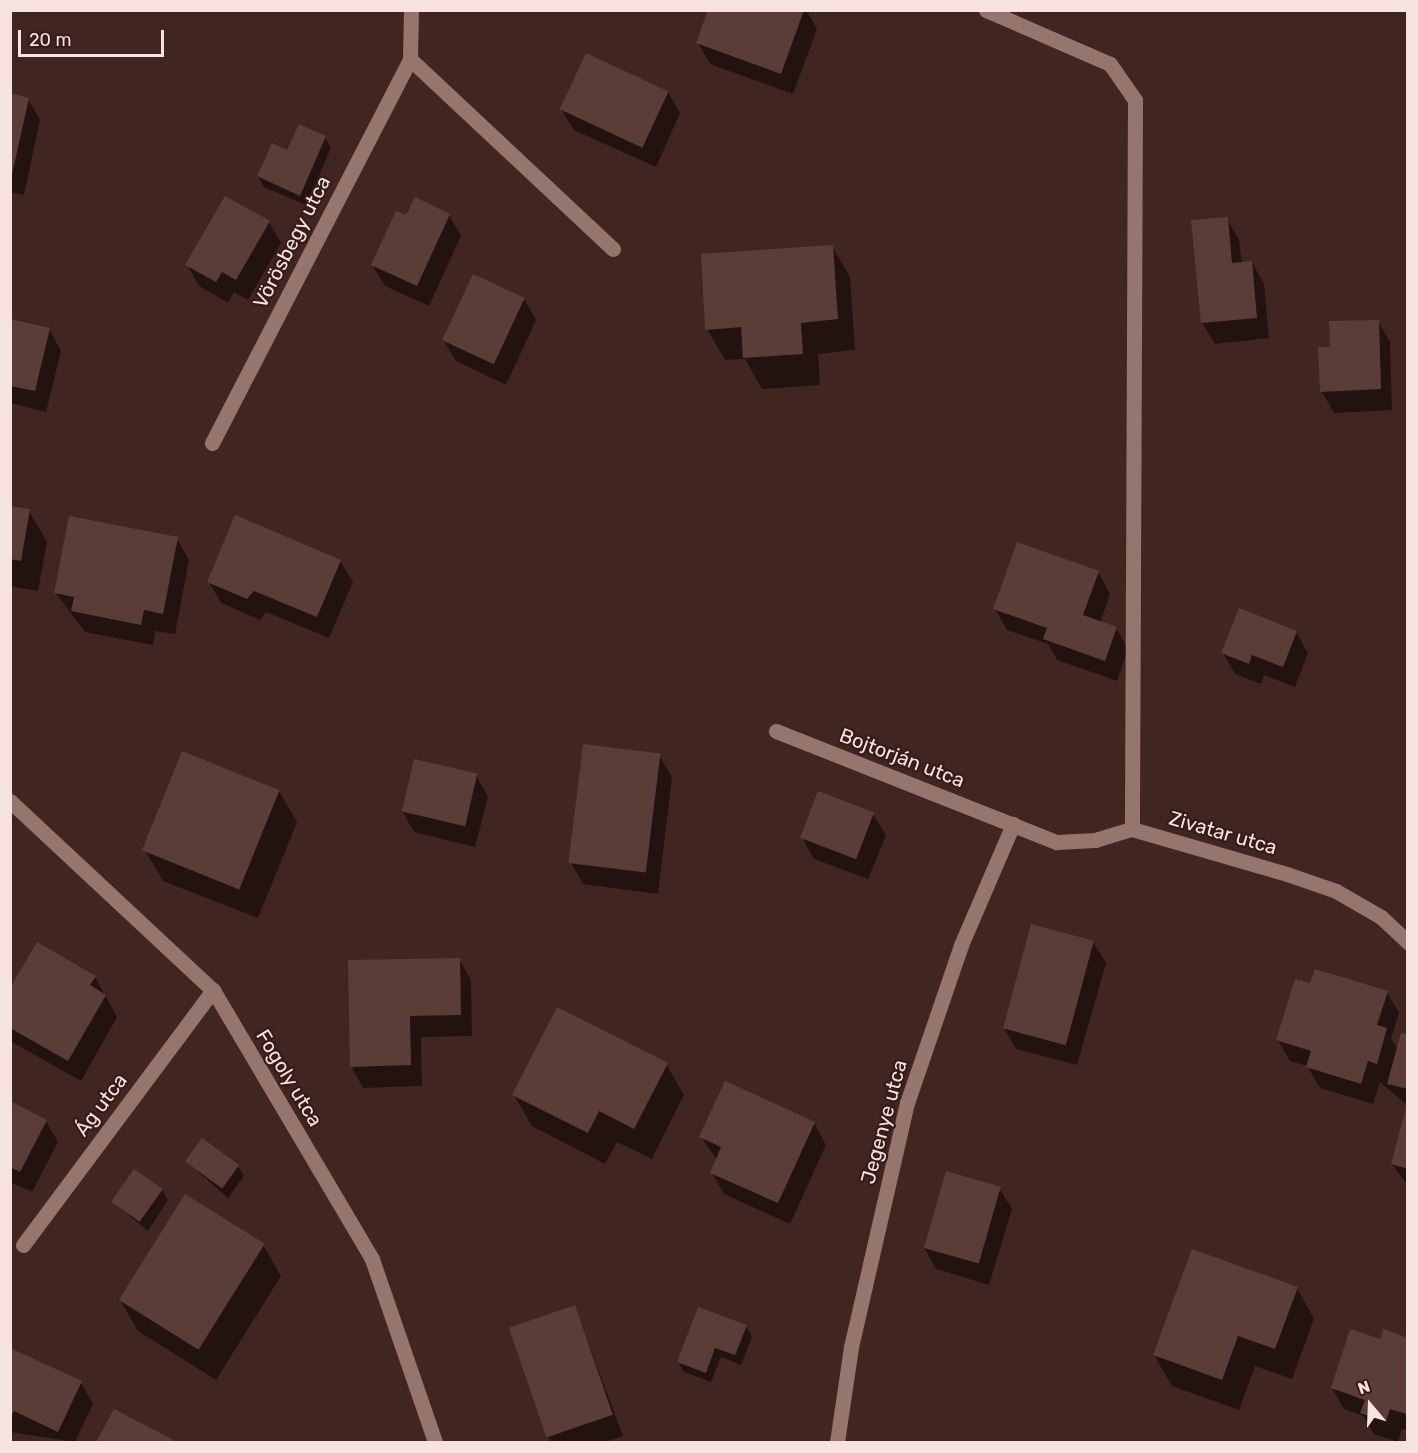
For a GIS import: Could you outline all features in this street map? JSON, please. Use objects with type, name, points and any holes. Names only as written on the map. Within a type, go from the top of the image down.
[{"type":"street","name":"Vörösbegy utca","points":[[212,443],[410,59],[411,10]]},
{"type":"street","points":[[986,10],[1110,64],[1135,100],[1132,829],[1095,840],[1057,842],[1013,824]]},
{"type":"street","points":[[410,59],[613,249]]},
{"type":"street","name":"Bojtorján utca","points":[[776,731],[1013,824]]},
{"type":"street","name":"Fogoly utca","points":[[10,801],[213,990],[372,1259],[435,1443]]},
{"type":"street","name":"Jegenye utca","points":[[837,1443],[851,1347],[907,1102],[961,945],[1013,824]]},
{"type":"street","name":"Zivatar utca","points":[[1132,829],[1336,891],[1381,917],[1407,942]]},
{"type":"street","name":"Ág utca","points":[[23,1245],[213,990]]},
{"type":"building","points":[[708,10],[804,10],[781,74],[696,43]]},
{"type":"building","points":[[586,53],[668,91],[642,148],[560,109]]},
{"type":"building","points":[[10,93],[29,98],[11,179],[10,178]]},
{"type":"building","points":[[299,124],[326,136],[300,196],[257,176],[272,143],[287,150]]},
{"type":"building","points":[[225,196],[270,221],[236,280],[222,272],[216,282],[185,265]]},
{"type":"building","points":[[415,197],[450,214],[417,286],[371,265],[396,211],[406,215]]},
{"type":"building","points":[[1228,217],[1232,263],[1252,261],[1257,318],[1201,323],[1191,220]]},
{"type":"building","points":[[833,245],[838,319],[801,323],[803,354],[743,358],[741,327],[705,330],[701,254]]},
{"type":"building","points":[[473,274],[525,298],[494,364],[442,340]]},
{"type":"building","points":[[10,319],[50,328],[35,391],[10,386]]},
{"type":"building","points":[[1379,320],[1381,389],[1320,392],[1318,347],[1330,347],[1329,321]]},
{"type":"building","points":[[10,506],[30,509],[21,561],[10,559]]},
{"type":"building","points":[[235,515],[341,560],[317,617],[254,591],[247,599],[207,582]]},
{"type":"building","points":[[69,516],[178,537],[163,614],[144,610],[141,625],[71,611],[74,597],[54,593]]},
{"type":"building","points":[[1017,542],[1099,571],[1083,615],[1117,627],[1105,661],[1043,639],[1047,628],[993,609]]},
{"type":"building","points":[[1239,608],[1297,631],[1283,667],[1252,655],[1249,664],[1221,653]]},
{"type":"building","points":[[583,744],[660,754],[646,873],[568,863]]},
{"type":"building","points":[[182,751],[279,790],[239,890],[142,850]]},
{"type":"building","points":[[414,759],[477,774],[465,826],[402,812]]},
{"type":"building","points":[[818,791],[874,813],[856,859],[800,838]]},
{"type":"building","points":[[1031,924],[1094,941],[1066,1045],[1003,1028]]},
{"type":"building","points":[[37,942],[96,976],[90,985],[106,995],[68,1061],[10,1028],[10,988]]},
{"type":"building","points":[[460,958],[461,1015],[410,1016],[411,1065],[350,1067],[348,960]]},
{"type":"building","points":[[1315,969],[1388,991],[1377,1025],[1387,1028],[1377,1064],[1368,1061],[1361,1084],[1306,1067],[1311,1051],[1276,1040],[1295,979],[1310,983]]},
{"type":"building","points":[[557,1007],[668,1063],[634,1129],[599,1111],[588,1133],[512,1095]]},
{"type":"building","points":[[1401,1033],[1408,1034],[1408,1089],[1387,1084]]},
{"type":"building","points":[[725,1081],[815,1122],[778,1203],[710,1173],[721,1147],[699,1137]]},
{"type":"building","points":[[10,1101],[47,1120],[20,1172],[10,1167]]},
{"type":"building","points":[[1408,1104],[1408,1169],[1391,1164]]},
{"type":"building","points":[[202,1138],[239,1165],[222,1188],[185,1161]]},
{"type":"building","points":[[134,1169],[163,1189],[140,1222],[111,1202]]},
{"type":"building","points":[[946,1171],[1001,1187],[979,1264],[924,1248]]},
{"type":"building","points":[[185,1194],[265,1244],[198,1350],[119,1300]]},
{"type":"building","points":[[1192,1249],[1298,1287],[1275,1349],[1238,1336],[1222,1380],[1153,1355]]},
{"type":"building","points":[[575,1305],[613,1415],[547,1437],[509,1328]]},
{"type":"building","points":[[698,1307],[747,1325],[735,1355],[715,1348],[706,1373],[677,1362]]},
{"type":"building","points":[[1350,1329],[1380,1339],[1383,1329],[1408,1338],[1406,1414],[1390,1409],[1386,1421],[1360,1413],[1365,1400],[1331,1388]]},
{"type":"building","points":[[10,1348],[82,1381],[58,1432],[14,1411],[10,1419]]},
{"type":"building","points":[[114,1409],[177,1442],[96,1442]]}]
